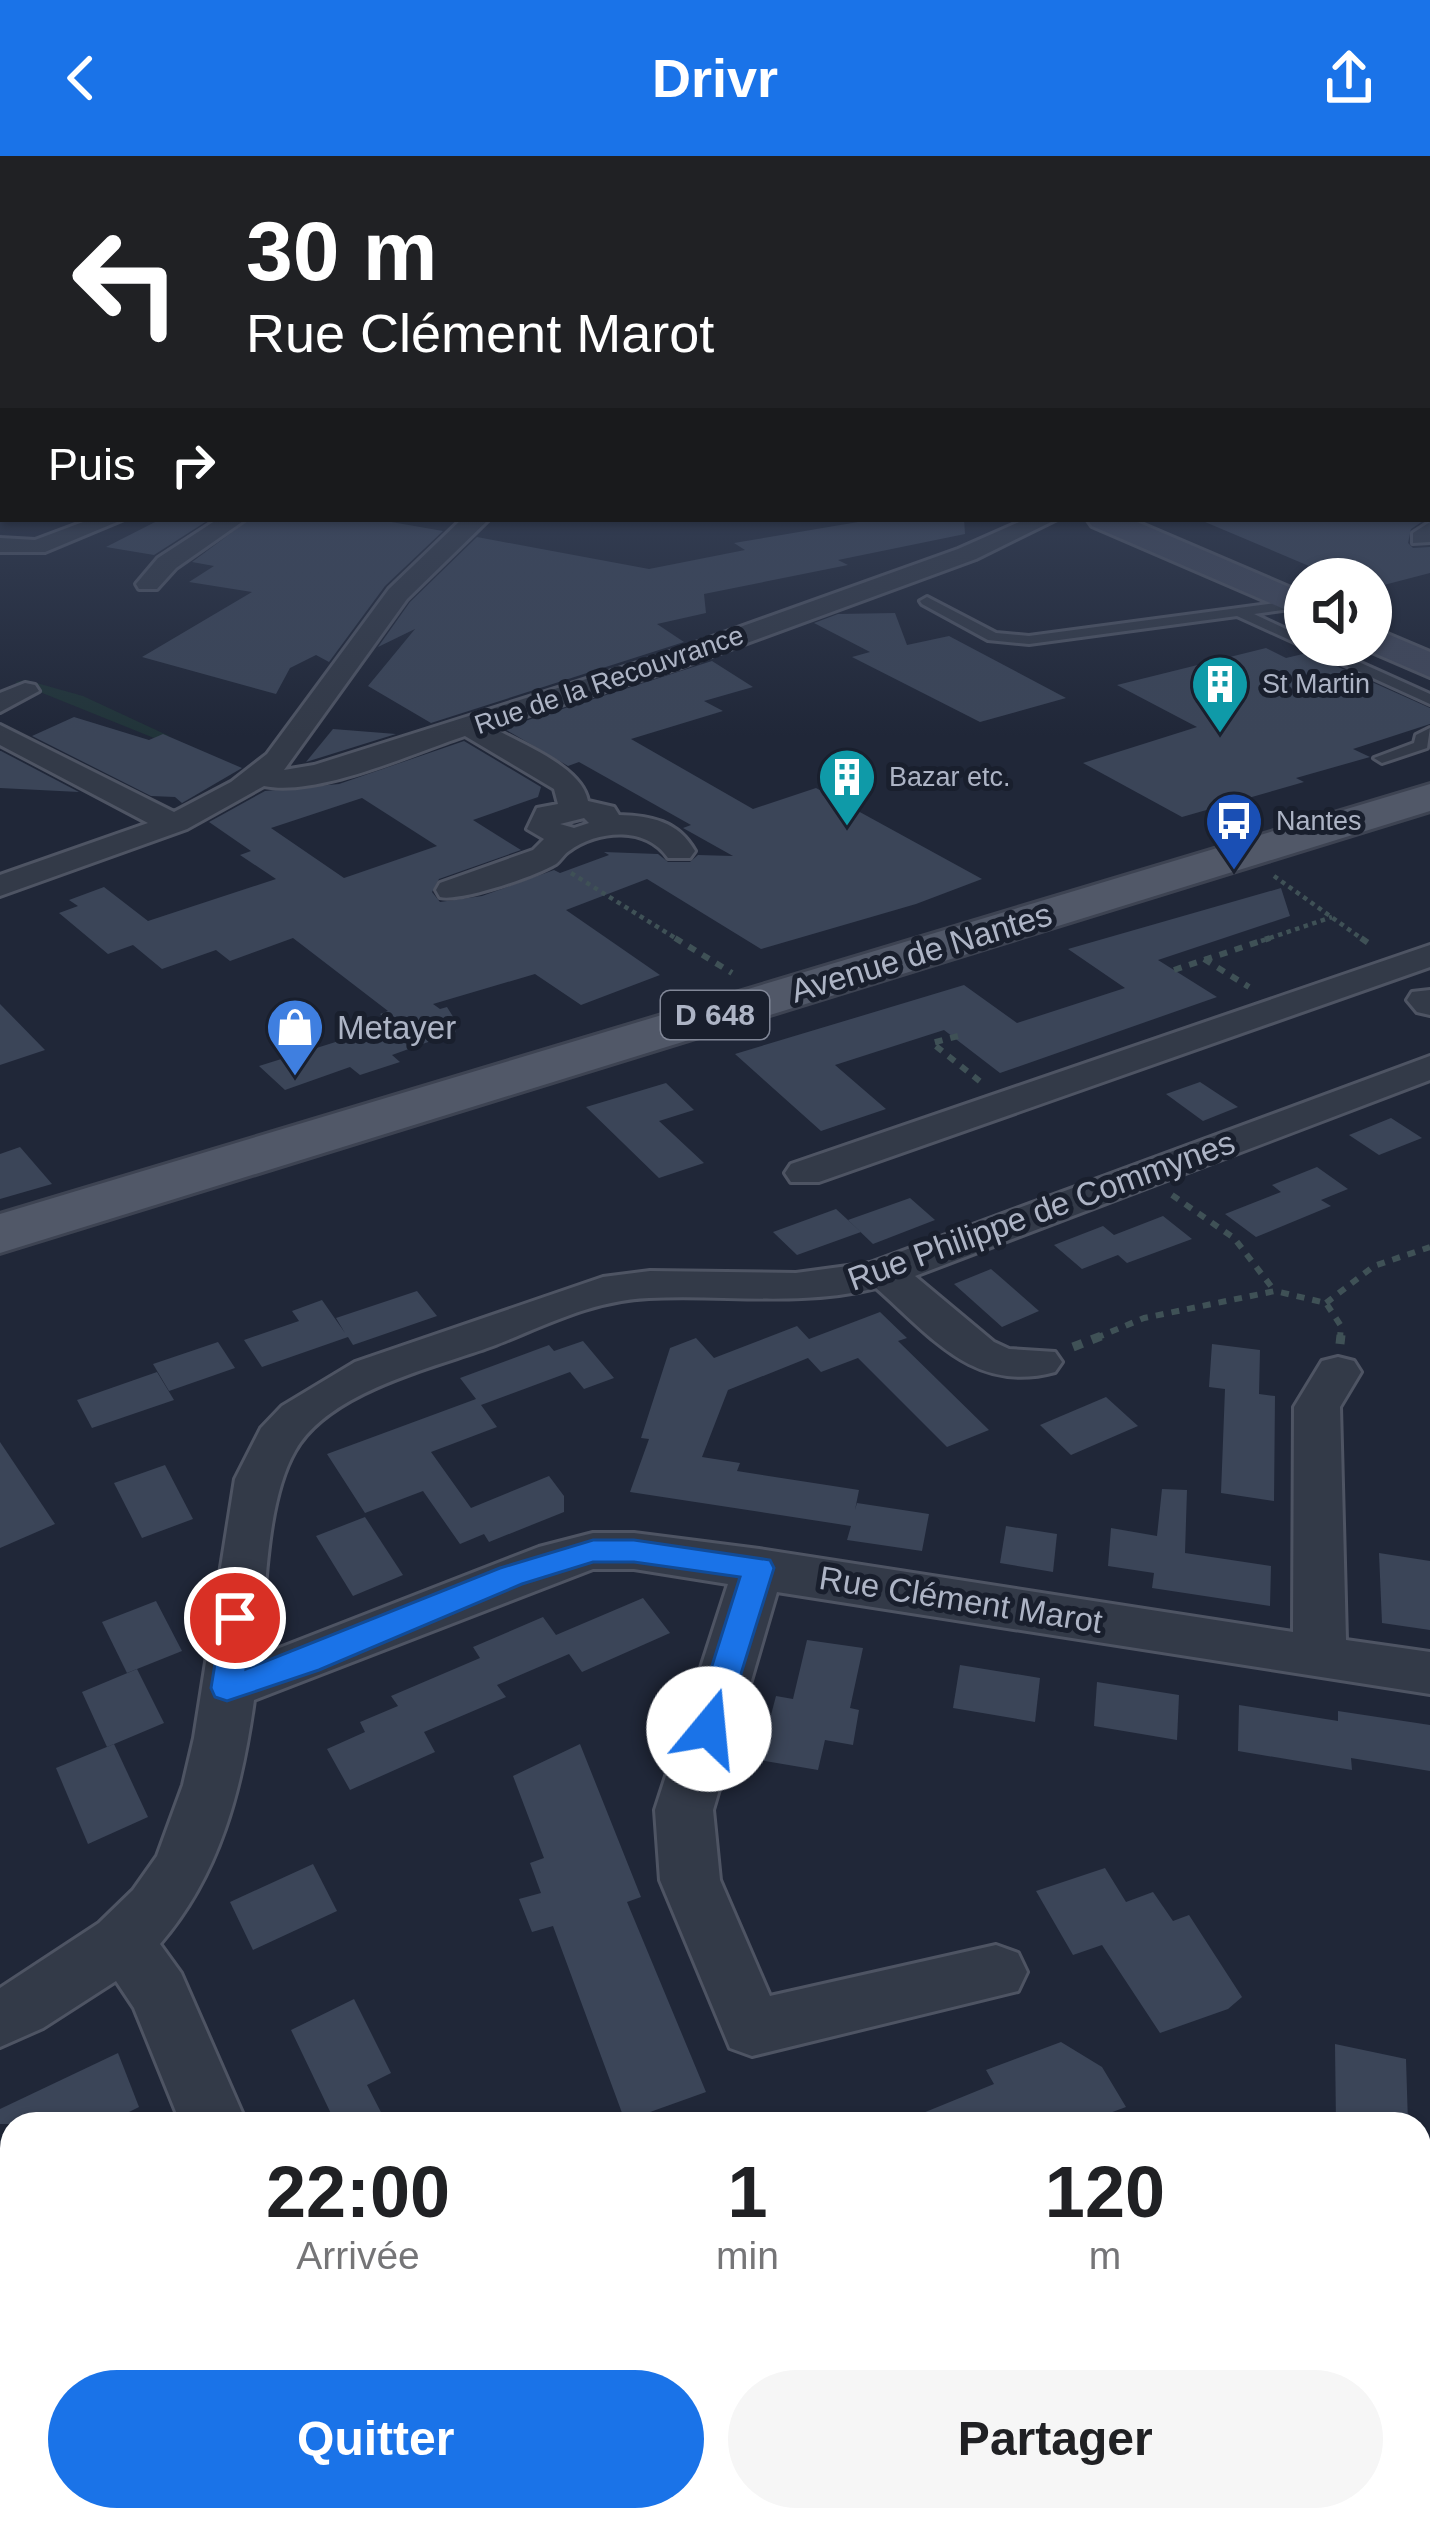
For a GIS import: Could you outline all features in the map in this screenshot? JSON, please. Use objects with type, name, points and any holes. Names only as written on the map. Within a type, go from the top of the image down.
[{"type":"main road","name":"Avenue de Nantes","points":[[0,1234],[1430,797]]},
{"type":"street","points":[[0,545],[37,548],[104,522]]},
{"type":"street","points":[[148,584],[185,549],[229,522]]},
{"type":"street","points":[[259,776],[297,738],[418,569],[473,522]]},
{"type":"street","name":"Rue de la Recouvrance","points":[[0,886],[170,821],[259,776],[304,777],[471,727],[967,554],[1038,522]]},
{"type":"street","points":[[1110,522],[1284,598]]},
{"type":"street","points":[[1392,648],[1430,666]]},
{"type":"street","points":[[471,727],[572,789],[561,834]]},
{"type":"street","points":[[0,734],[170,821]]},
{"type":"street","points":[[452,890],[603,814],[608,824],[656,830],[675,841],[680,851]]},
{"type":"street","points":[[806,1173],[1415,961]]},
{"type":"street","name":"Rue Philippe de Commynes","points":[[0,2019],[79,1973],[123,1941],[157,1905],[201,1821],[227,1688],[257,1486],[266,1459],[281,1433],[345,1386],[395,1364],[621,1286],[794,1289],[884,1274],[1430,1067]]},
{"type":"street","points":[[884,1274],[978,1352],[1002,1364],[1039,1362]]},
{"type":"street","points":[[1320,1655],[1318,1407],[1338,1372]]},
{"type":"street","name":"Rue Clément Marot","points":[[227,1688],[308,1661],[511,1576],[593,1551],[634,1551],[759,1568],[1430,1673]]},
{"type":"street","points":[[759,1568],[684,1810],[690,1880],[752,2028],[996,1972]]},
{"type":"street","points":[[123,1941],[159,1993],[209,2112]]},
{"type":"lane","points":[[927,602],[979,631],[1012,640],[1284,608]]},
{"type":"lane","points":[[1240,613],[1284,633]]},
{"type":"lane","points":[[1355,666],[1430,700]]},
{"type":"lane","points":[[1382,758],[1422,746],[1421,738],[1430,733]]},
{"type":"path","points":[[561,834],[771,998]]},
{"type":"path","points":[[1242,854],[1334,917],[1415,961]]},
{"type":"path","points":[[1174,970],[1334,917]]},
{"type":"path","points":[[958,1036],[932,1043],[982,1083]]},
{"type":"path","points":[[1142,1174],[1234,1238],[1275,1291]]},
{"type":"path","points":[[1326,1303],[1355,1276],[1412,1249],[1430,1247]]},
{"type":"path","points":[[1039,1362],[1144,1318],[1275,1291],[1326,1303],[1341,1327],[1338,1372]]},
{"type":"green space","points":[[26,680],[83,696],[169,736],[154,738],[15,682]]},
{"type":"building","points":[[155,522],[205,522],[154,555],[106,547]]},
{"type":"building","points":[[246,522],[391,522],[443,531],[385,586],[329,662],[316,655],[290,668],[276,694],[142,657],[252,592],[189,582],[214,566],[192,562]]},
{"type":"building","points":[[858,522],[964,522],[965,534],[838,560],[848,565],[704,594],[706,613],[657,624],[684,642],[431,723],[368,686],[415,629],[378,647],[410,602],[477,537],[649,569],[745,550],[734,543]]},
{"type":"building","points":[[1205,522],[1422,522],[1411,529],[1408,543],[1413,548],[1430,547],[1430,573],[1392,583],[1392,558],[1290,558]]},
{"type":"building","points":[[895,613],[907,645],[949,636],[1066,698],[980,722],[852,657],[870,652],[814,623],[838,614]]},
{"type":"building","points":[[1266,648],[1284,657],[1284,666],[1336,666],[1430,708],[1430,724],[1353,749],[1370,757],[1296,778],[1304,782],[1182,817],[1083,763],[1197,727],[1117,685]]},
{"type":"building","points":[[712,661],[753,687],[704,701],[723,711],[631,739],[753,809],[816,788],[982,879],[916,904],[761,949],[647,879],[566,910],[660,975],[581,1005],[535,974],[433,1004],[447,1007],[457,1023],[453,1024],[456,1032],[392,1055],[400,1062],[360,1075],[350,1067],[285,1090],[259,1066],[393,1024],[380,1014],[388,1011],[293,938],[230,961],[216,950],[162,969],[133,945],[108,954],[59,913],[78,906],[69,900],[104,887],[148,921],[276,879],[240,855],[251,851],[209,822],[265,791],[339,784],[464,741],[541,787],[538,797],[473,820],[521,850],[439,879],[432,892],[440,902],[482,896],[554,870],[560,873],[609,855],[604,852],[658,854],[668,862],[690,862],[698,855],[733,856],[683,828],[691,825],[579,762],[568,766],[503,728]],"holes":[[[362,798],[437,846],[344,878],[271,828]]]},
{"type":"building","points":[[74,717],[149,740],[163,734],[242,768],[182,803],[175,797],[151,796],[32,736]]},
{"type":"building","points":[[333,729],[396,734],[306,762]]},
{"type":"building","points":[[1,751],[79,792],[0,788]]},
{"type":"building","points":[[1281,888],[1290,916],[1158,960],[1217,997],[1000,1073],[944,1030],[835,1065],[886,1109],[821,1131],[735,1054],[964,985],[1017,1023],[1125,988],[1068,949]]},
{"type":"building","points":[[0,1004],[45,1050],[0,1065]]},
{"type":"building","points":[[1200,1082],[1238,1107],[1203,1121],[1166,1094]]},
{"type":"building","points":[[666,1083],[694,1110],[659,1121],[704,1163],[659,1178],[586,1107]]},
{"type":"building","points":[[1391,1118],[1422,1138],[1379,1155],[1349,1135]]},
{"type":"building","points":[[20,1147],[52,1184],[0,1199],[0,1154]]},
{"type":"building","points":[[1317,1167],[1348,1189],[1321,1200],[1331,1206],[1256,1237],[1225,1214],[1281,1192],[1272,1185]]},
{"type":"building","points":[[910,1198],[935,1220],[873,1244],[848,1220]]},
{"type":"building","points":[[836,1209],[861,1232],[797,1255],[773,1232]]},
{"type":"building","points":[[1163,1216],[1192,1239],[1127,1263],[1118,1255],[1082,1269],[1054,1245],[1103,1226],[1114,1235]]},
{"type":"building","points":[[991,1269],[1039,1311],[1002,1327],[954,1284]]},
{"type":"building","points":[[417,1291],[437,1316],[353,1345],[348,1337],[262,1367],[244,1340],[299,1321],[292,1311],[322,1300],[345,1333],[336,1318]]},
{"type":"building","points":[[880,1312],[907,1338],[898,1341],[989,1430],[947,1447],[858,1358],[821,1372],[808,1358],[728,1390],[702,1457],[740,1463],[737,1471],[859,1490],[855,1510],[857,1503],[929,1514],[922,1551],[847,1540],[851,1526],[630,1492],[649,1439],[641,1438],[670,1348],[696,1338],[714,1358],[797,1326],[809,1339]]},
{"type":"building","points":[[583,1341],[614,1378],[584,1389],[570,1372],[481,1405],[497,1427],[431,1452],[471,1508],[549,1476],[564,1496],[564,1512],[489,1542],[484,1534],[460,1544],[423,1491],[365,1513],[327,1454],[476,1399],[460,1378],[549,1345],[554,1351]]},
{"type":"building","points":[[218,1342],[235,1368],[169,1391],[153,1364]]},
{"type":"building","points":[[1212,1344],[1260,1350],[1259,1394],[1275,1396],[1274,1501],[1221,1493],[1225,1389],[1209,1387]]},
{"type":"building","points":[[157,1372],[174,1400],[92,1428],[77,1400]]},
{"type":"building","points":[[1106,1397],[1138,1426],[1071,1455],[1040,1425]]},
{"type":"building","points":[[0,1442],[55,1524],[0,1548]]},
{"type":"building","points":[[165,1465],[193,1519],[142,1538],[114,1483]]},
{"type":"building","points":[[1162,1489],[1187,1490],[1185,1553],[1271,1566],[1270,1606],[1152,1588],[1154,1573],[1108,1566],[1111,1528],[1157,1536]]},
{"type":"building","points":[[365,1517],[403,1575],[353,1596],[316,1536]]},
{"type":"building","points":[[1006,1526],[1057,1534],[1053,1572],[1000,1563]]},
{"type":"building","points":[[1379,1553],[1430,1561],[1430,1630],[1382,1623]]},
{"type":"building","points":[[643,1598],[670,1633],[582,1672],[569,1654],[497,1685],[506,1697],[424,1732],[435,1752],[350,1790],[327,1749],[365,1732],[360,1722],[398,1706],[391,1696],[480,1658],[473,1647],[543,1617],[556,1635]]},
{"type":"building","points":[[156,1601],[182,1651],[127,1673],[102,1622]]},
{"type":"building","points":[[807,1640],[863,1648],[850,1708],[859,1710],[853,1745],[825,1740],[818,1770],[759,1760],[776,1696],[793,1699]]},
{"type":"building","points":[[960,1665],[1040,1678],[1035,1722],[953,1708]]},
{"type":"building","points":[[137,1669],[164,1723],[107,1747],[82,1692]]},
{"type":"building","points":[[1097,1682],[1179,1695],[1177,1740],[1094,1726]]},
{"type":"building","points":[[1239,1705],[1338,1721],[1338,1711],[1430,1725],[1430,1771],[1351,1758],[1352,1770],[1238,1751]]},
{"type":"building","points":[[114,1744],[148,1817],[88,1844],[56,1768]]},
{"type":"building","points":[[580,1744],[641,1897],[627,1902],[706,2092],[650,2112],[622,2112],[553,1926],[532,1932],[519,1899],[541,1893],[530,1863],[544,1858],[513,1776]]},
{"type":"building","points":[[313,1864],[337,1911],[253,1950],[230,1902]]},
{"type":"building","points":[[1105,1868],[1126,1902],[1153,1892],[1173,1921],[1189,1915],[1242,1997],[1228,2009],[1160,2033],[1102,1945],[1073,1955],[1036,1891]]},
{"type":"building","points":[[354,1999],[391,2073],[367,2085],[381,2112],[330,2112],[291,2030]]},
{"type":"building","points":[[1061,2042],[1102,2067],[1126,2107],[1112,2112],[925,2112],[994,2084],[986,2070]]},
{"type":"building","points":[[1335,2044],[1406,2059],[1408,2112],[1336,2112]]},
{"type":"building","points":[[118,2053],[139,2107],[129,2112],[0,2109]]},
{"type":"place","name":"St Martin","points":[[1220,735]]},
{"type":"place","name":"Bazar etc.","points":[[847,828]]},
{"type":"place","name":"Nantes","points":[[1234,872]]},
{"type":"place","name":"Metayer","points":[[295,1078]]},
{"type":"route","points":[[235,1618],[227,1688],[308,1661],[511,1576],[593,1551],[634,1551],[759,1568],[709,1729]]}]
